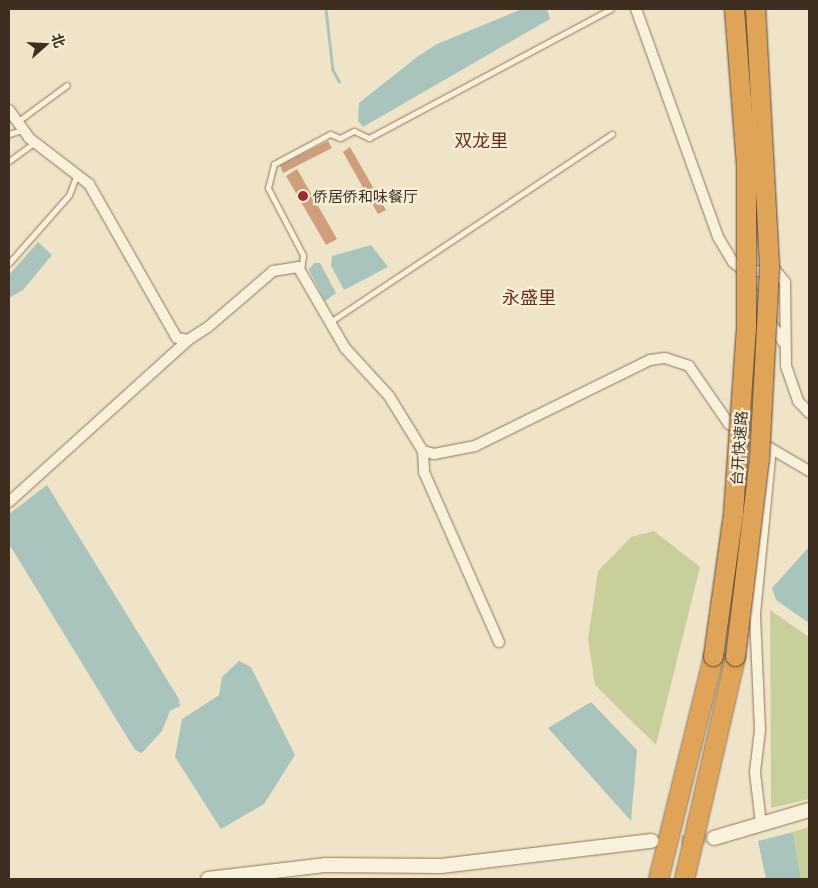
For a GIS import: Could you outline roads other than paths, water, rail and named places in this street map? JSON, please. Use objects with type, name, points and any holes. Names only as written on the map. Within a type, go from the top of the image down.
[{"type":"highway","name":"台开快速路","points":[[658,879],[713,656],[733,513],[746,320],[746,165],[734,9]]},
{"type":"highway","name":"台开快速路","points":[[684,879],[735,656],[758,468],[769,266],[755,9]]},
{"type":"street","points":[[636,9],[706,209],[733,262],[782,342]]},
{"type":"street","points":[[9,110],[34,143],[77,173],[108,216],[172,333],[188,340]]},
{"type":"street","points":[[733,262],[748,272],[780,273],[787,297],[782,342],[792,387],[809,413]]},
{"type":"street","points":[[9,502],[188,340],[273,271],[291,266],[300,270],[328,323],[389,396],[423,451],[424,472],[499,642]]},
{"type":"street","points":[[423,451],[434,454],[475,446],[650,360],[665,358],[689,366],[726,422],[809,471]]},
{"type":"street","points":[[761,824],[755,772],[760,730],[755,614],[771,449]]},
{"type":"street","points":[[714,838],[809,810]]},
{"type":"street","points":[[208,879],[326,865],[441,866],[652,841]]},
{"type":"lane","points":[[300,270],[303,255],[268,188],[274,164],[330,134],[340,138],[354,131],[369,138],[611,9]]},
{"type":"lane","points":[[9,134],[66,85]]},
{"type":"lane","points":[[328,323],[612,134]]},
{"type":"lane","points":[[9,161],[34,143]]},
{"type":"lane","points":[[9,262],[69,195],[77,173]]},
{"type":"water","points":[[522,9],[547,9],[550,19],[363,127],[358,121],[359,103],[417,57],[437,44]]},
{"type":"water","points":[[38,242],[52,255],[23,290],[9,298],[9,275]]},
{"type":"water","points":[[371,245],[388,267],[344,290],[331,266],[332,256]]},
{"type":"water","points":[[314,263],[320,263],[336,293],[325,301],[309,270]]},
{"type":"water","points":[[47,485],[179,699],[180,706],[170,711],[162,731],[142,753],[135,750],[9,544],[9,514]]},
{"type":"water","points":[[809,547],[809,623],[776,600],[772,588]]},
{"type":"water","points":[[239,661],[251,667],[295,755],[264,804],[221,829],[175,757],[182,719],[219,695],[222,677]]},
{"type":"water","points":[[591,702],[637,750],[631,821],[548,728]]},
{"type":"water","points":[[793,832],[801,879],[766,879],[758,841]]},
{"type":"waterway","points":[[326,9],[333,70],[339,81]]},
{"type":"tunnel","points":[[666,841],[714,838]]},
{"type":"place","name":"侨居侨和味餐厅","points":[[303,196]]},
{"type":"district","name":"双龙里","points":[[481,140]]},
{"type":"district","name":"永盛里","points":[[529,297]]}]
